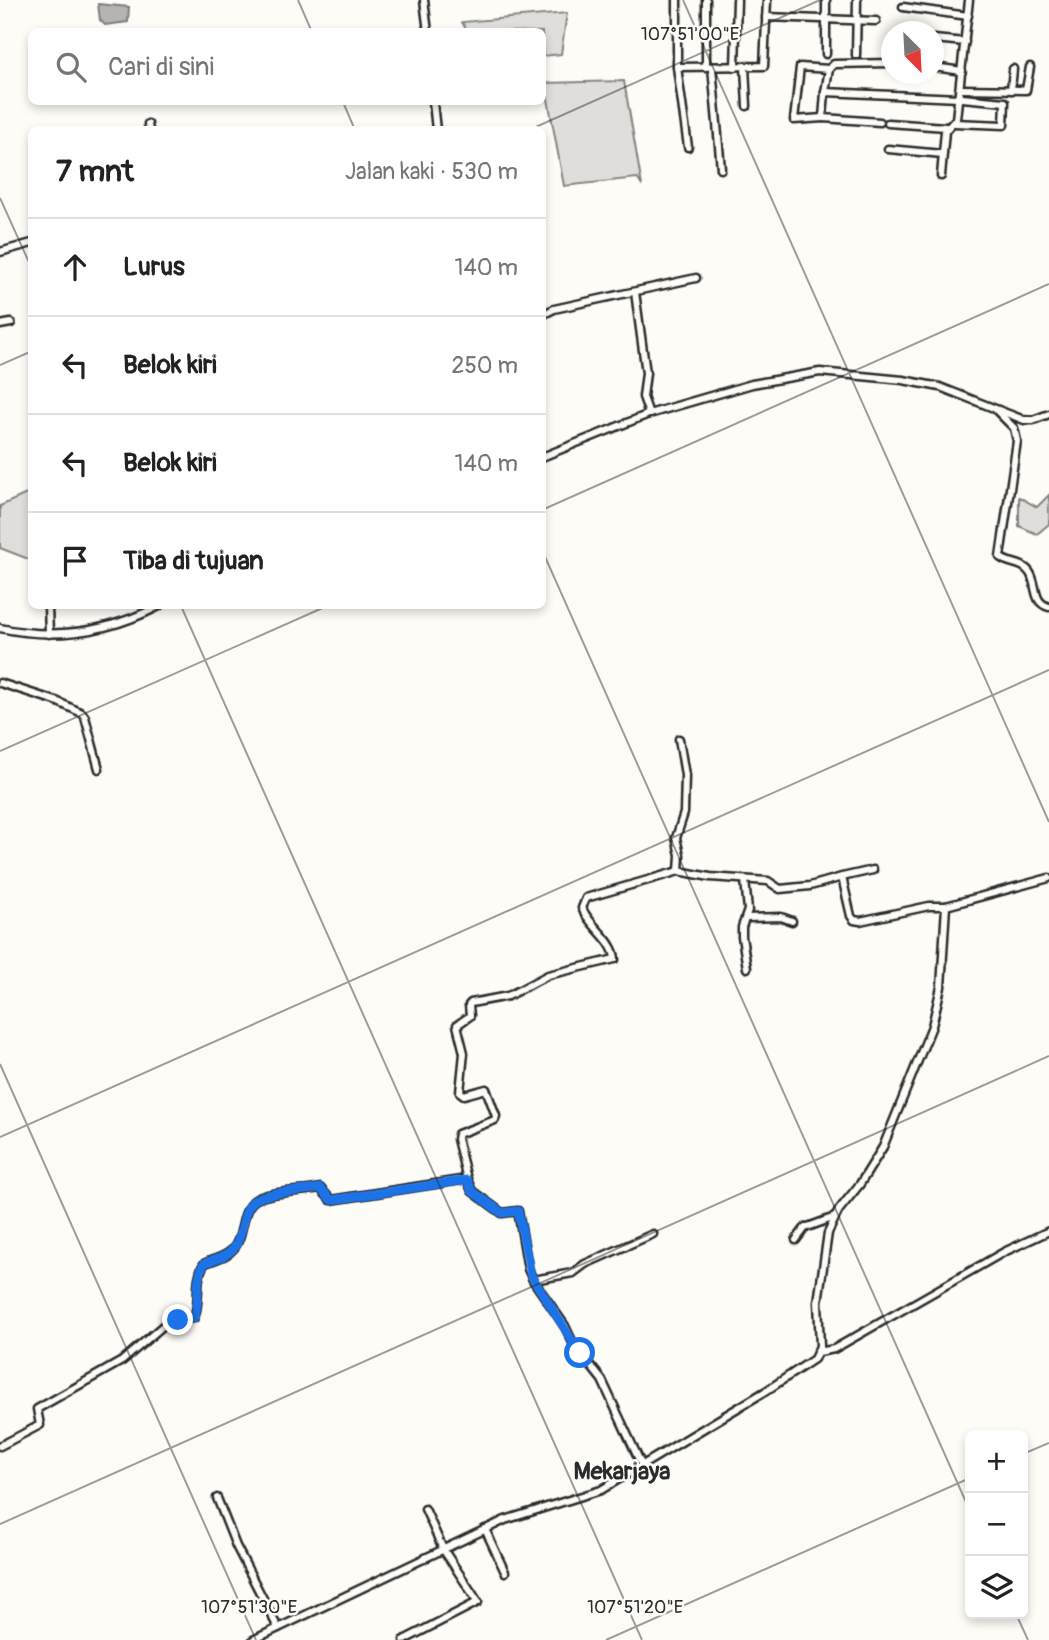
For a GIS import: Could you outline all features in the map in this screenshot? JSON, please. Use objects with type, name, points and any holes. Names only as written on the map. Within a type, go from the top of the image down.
[{"type":"street","points":[[424,0],[428,28]]},
{"type":"street","points":[[677,0],[677,67],[688,147]]},
{"type":"street","points":[[706,0],[709,67],[721,169]]},
{"type":"street","points":[[736,66],[737,0]]},
{"type":"street","points":[[677,67],[764,66],[766,0]]},
{"type":"street","points":[[826,54],[827,0]]},
{"type":"street","points":[[856,55],[857,0]]},
{"type":"street","points":[[954,122],[960,98],[970,0]]},
{"type":"street","points":[[903,7],[968,16]]},
{"type":"street","points":[[766,17],[876,20]]},
{"type":"street","points":[[944,40],[965,42]]},
{"type":"street","points":[[822,118],[829,69],[834,64],[881,63]]},
{"type":"street","points":[[745,66],[747,106]]},
{"type":"street","points":[[825,92],[1005,102],[1004,125],[954,122],[946,127],[822,118],[794,120],[800,66],[829,69]]},
{"type":"street","points":[[960,89],[1026,90],[1030,67]]},
{"type":"street","points":[[944,69],[962,71]]},
{"type":"street","points":[[1011,90],[1013,69]]},
{"type":"street","points":[[433,105],[436,126]]},
{"type":"street","points":[[941,176],[946,127]]},
{"type":"street","points":[[888,149],[943,154]]},
{"type":"street","points":[[0,252],[28,244]]},
{"type":"street","points":[[546,313],[696,278]]},
{"type":"street","points":[[635,292],[646,373],[643,397],[649,414]]},
{"type":"street","points":[[0,325],[11,323]]},
{"type":"street","points":[[546,455],[649,414],[752,384],[820,372],[903,380],[940,387],[1024,420],[1033,420],[1049,414]]},
{"type":"street","points":[[994,409],[1014,428],[1017,441],[1000,557],[1028,570],[1038,600],[1049,607]]},
{"type":"street","points":[[48,609],[49,634]]},
{"type":"street","points":[[0,628],[68,634],[109,626],[153,609]]},
{"type":"street","points":[[0,683],[56,701],[82,713],[99,769]]},
{"type":"street","points":[[679,739],[685,775],[684,813],[676,838],[680,855],[679,871]]},
{"type":"street","points":[[642,1466],[608,1389],[574,1345],[565,1326],[533,1280],[528,1269],[518,1211],[502,1213],[472,1191],[467,1180],[458,1134],[496,1118],[486,1088],[464,1095],[460,1092],[464,1054],[457,1025],[470,1016],[469,1005],[475,1002],[517,993],[548,975],[615,959],[614,951],[587,920],[582,908],[583,902],[595,894],[679,871],[768,881],[780,889],[810,886],[873,870]]},
{"type":"street","points":[[842,877],[851,916],[860,921],[929,906],[946,906],[1049,878]]},
{"type":"street","points":[[745,880],[747,918],[742,927],[747,968]]},
{"type":"street","points":[[819,1352],[819,1292],[825,1246],[835,1217],[883,1147],[932,1026],[941,988],[946,906]]},
{"type":"street","points":[[747,918],[781,917],[792,921]]},
{"type":"street","points":[[0,1446],[40,1425],[37,1409],[122,1361],[165,1324],[194,1318],[199,1295],[199,1272],[204,1264],[222,1258],[233,1249],[241,1238],[249,1205],[258,1198],[320,1188],[331,1200],[467,1180]]},
{"type":"street","points":[[796,1240],[805,1228],[835,1217]]},
{"type":"street","points":[[253,1640],[268,1637],[278,1628],[485,1529],[524,1513],[601,1490],[808,1365],[819,1352],[834,1349],[1004,1252],[1049,1231]]},
{"type":"street","points":[[533,1280],[573,1273],[585,1264],[653,1234]]},
{"type":"street","points":[[217,1498],[236,1546],[278,1628]]},
{"type":"street","points":[[404,1640],[478,1602],[443,1549],[425,1509]]},
{"type":"street","points":[[485,1529],[505,1572]]},
{"type":"shaded area","points":[[98,4],[129,7],[128,22],[105,25],[100,20]]},
{"type":"shaded area","points":[[567,13],[561,54],[546,56],[546,28],[465,28],[462,22]]},
{"type":"shaded area","points":[[624,81],[642,186],[637,178],[564,186],[546,83]]},
{"type":"shaded area","points":[[28,493],[28,559],[0,548],[0,506]]},
{"type":"shaded area","points":[[1049,495],[1049,524],[1037,534],[1019,526],[1019,497],[1037,507]]},
{"type":"district","name":"Mekarjaya","points":[[622,1471]]},
{"type":"route","points":[[178,1320],[194,1318],[200,1286],[199,1272],[208,1261],[222,1258],[233,1249],[241,1238],[249,1205],[258,1198],[322,1188],[331,1200],[467,1180],[472,1191],[502,1213],[516,1209],[520,1214],[528,1269],[580,1353]]}]
